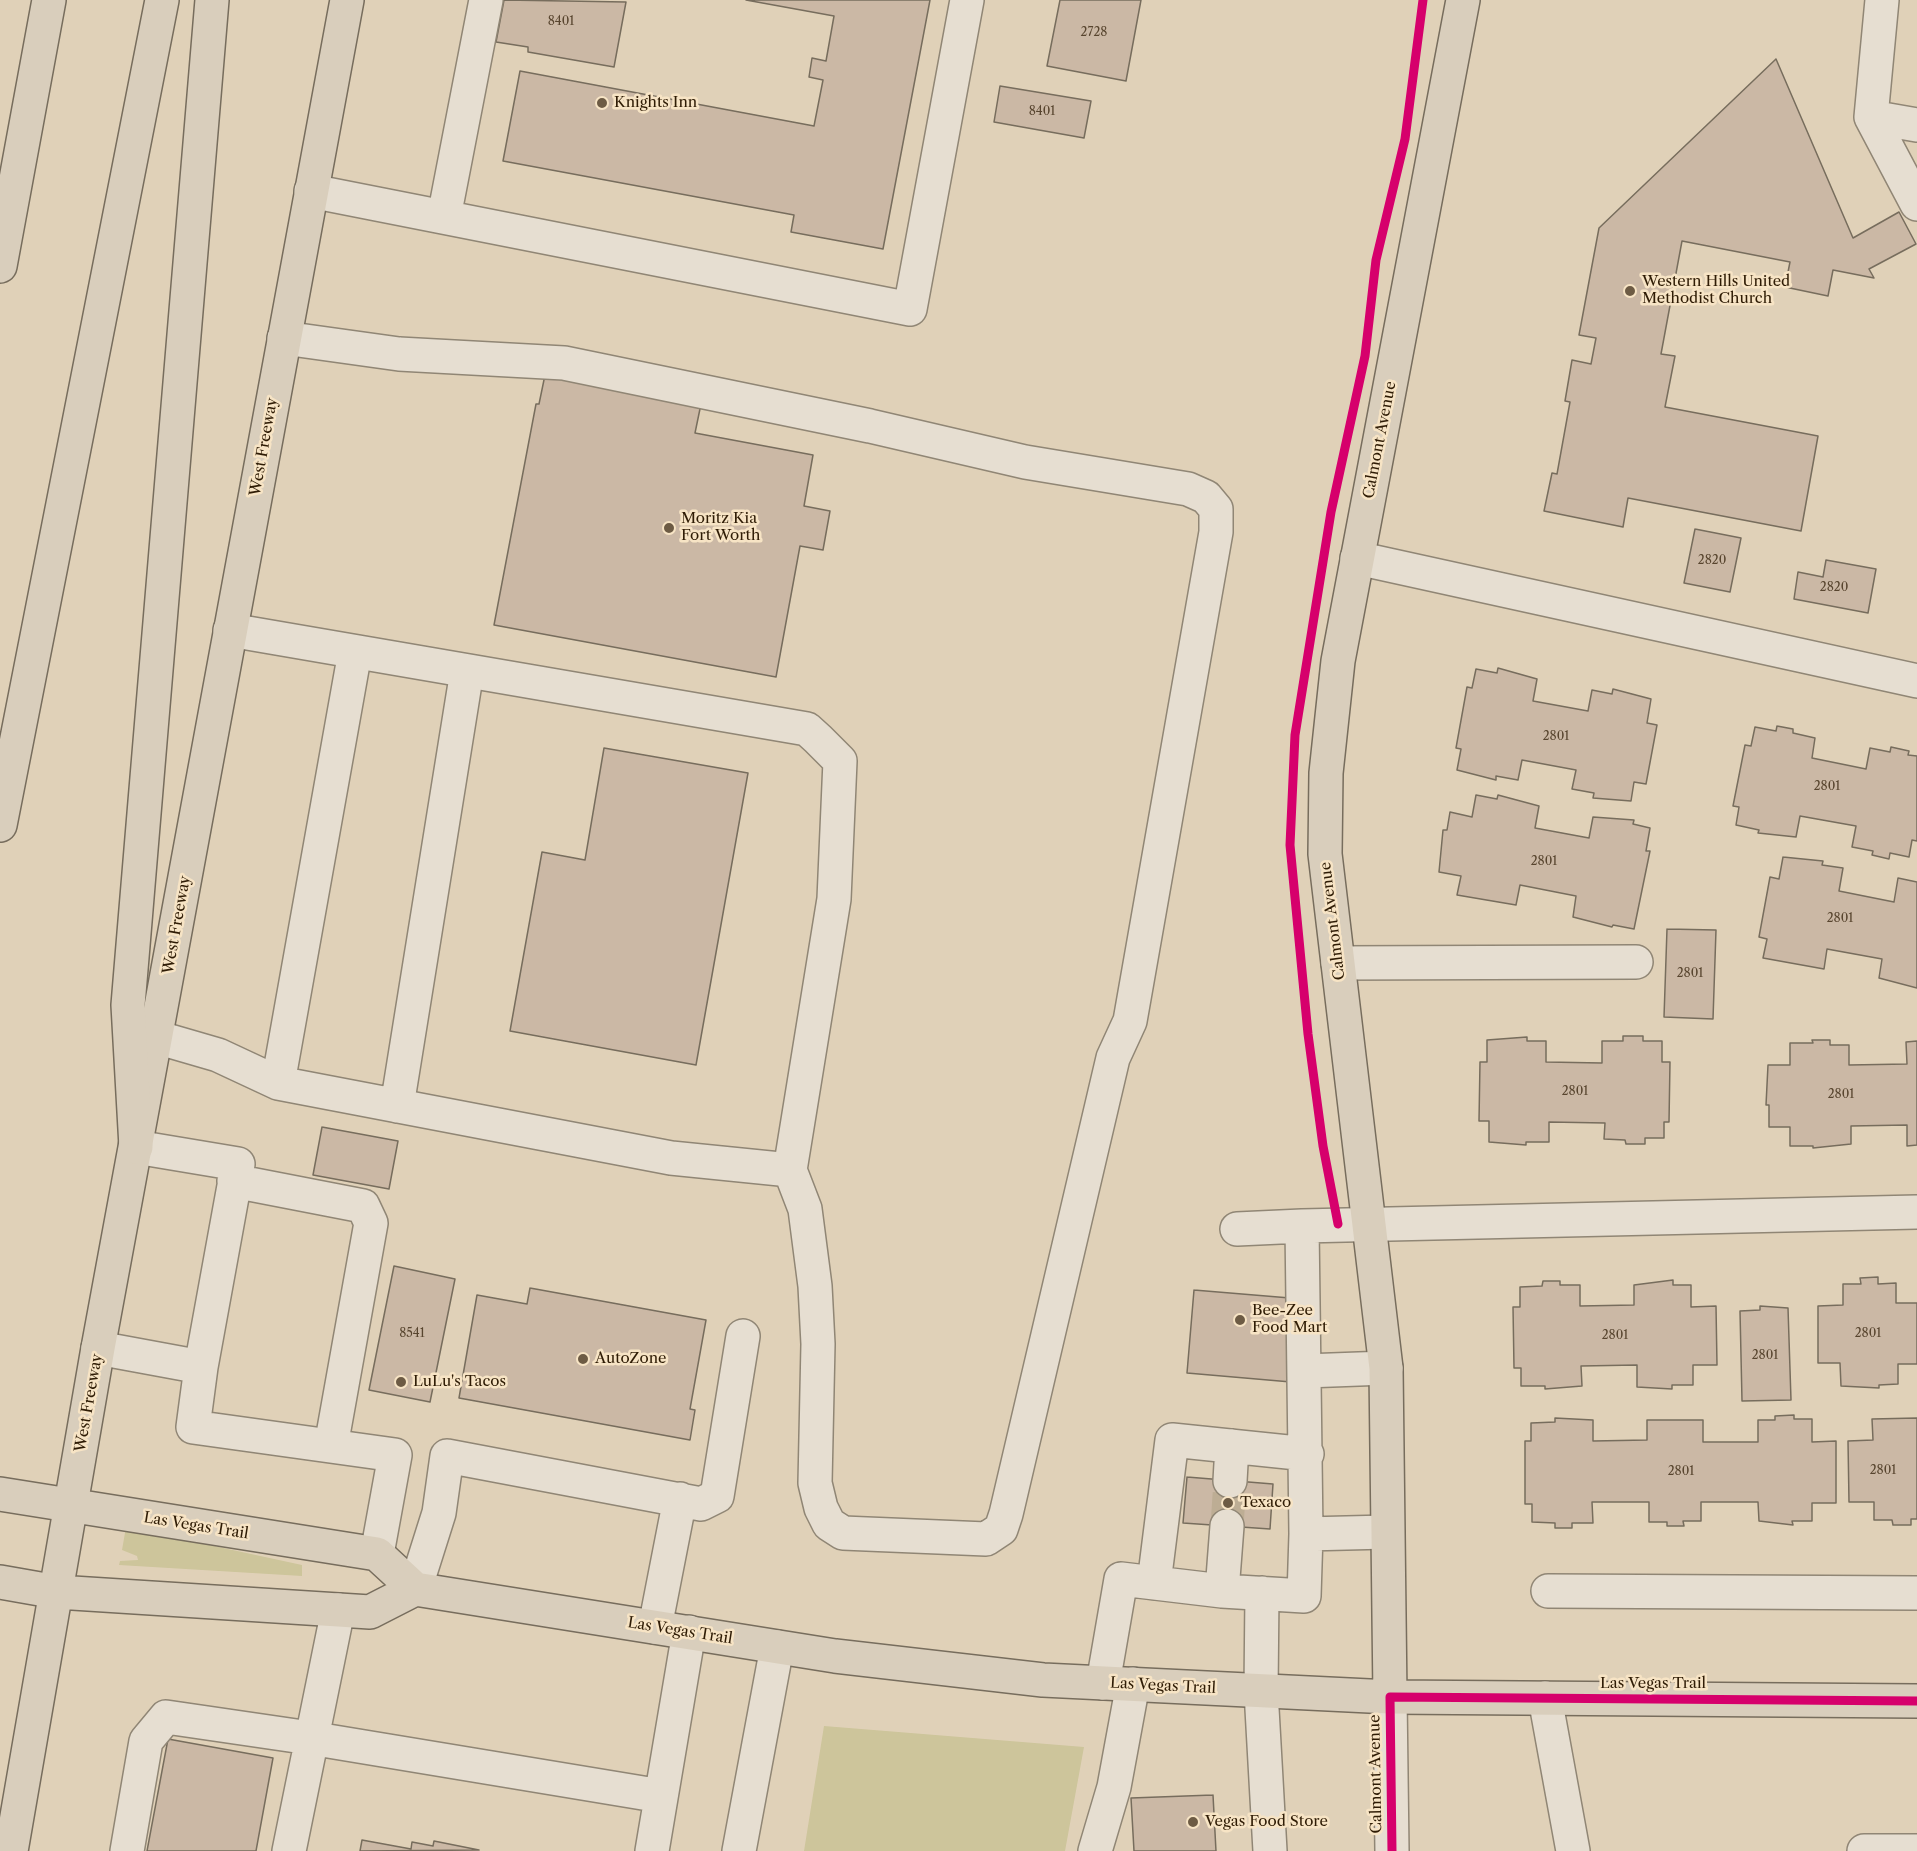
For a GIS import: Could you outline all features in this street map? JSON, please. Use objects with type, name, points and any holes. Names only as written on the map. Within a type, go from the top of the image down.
[{"type":"main road","points":[[0,266],[49,0]]},
{"type":"main road","points":[[0,825],[162,0]]},
{"type":"main road","points":[[136,1147],[128,1005],[212,0]]},
{"type":"main road","name":"West Freeway","points":[[11,1851],[98,1348],[347,0]]},
{"type":"main road","name":"Calmont Avenue","points":[[1390,1697],[1386,1368],[1325,854],[1326,773],[1338,661],[1463,0]]},
{"type":"main road","name":"Las Vegas Trail","points":[[0,1494],[377,1554]]},
{"type":"main road","points":[[0,1582],[57,1592],[370,1612],[415,1589],[377,1554]]},
{"type":"main road","name":"Las Vegas Trail","points":[[415,1589],[777,1647],[1043,1680],[1390,1697],[1917,1701]]},
{"type":"street","points":[[444,217],[486,0]]},
{"type":"street","points":[[312,191],[910,309],[967,0]]},
{"type":"street","points":[[1882,0],[1871,117],[1917,204]]},
{"type":"street","points":[[1871,117],[1917,125]]},
{"type":"street","points":[[230,630],[807,729],[840,760],[834,899],[790,1170],[805,1209],[814,1286],[818,1344],[815,1483],[821,1508],[830,1524],[843,1533],[986,1539],[1001,1529],[1113,1058],[1130,1021],[1216,532],[1216,509],[1206,497],[1188,489],[1025,462],[870,426],[564,363],[399,354],[284,338]]},
{"type":"street","points":[[1357,558],[1917,681]]},
{"type":"street","points":[[278,1083],[355,652]]},
{"type":"street","points":[[397,1106],[467,671]]},
{"type":"street","points":[[1338,963],[1636,962]]},
{"type":"street","points":[[156,1037],[218,1055],[278,1083],[671,1158],[790,1170]]},
{"type":"street","points":[[136,1147],[238,1164],[201,1366],[193,1427],[395,1455],[377,1554]]},
{"type":"street","points":[[234,1181],[363,1206],[371,1223],[331,1446]]},
{"type":"street","points":[[1237,1229],[1368,1223],[1917,1212]]},
{"type":"street","points":[[1095,1851],[1114,1787],[1121,1579],[1222,1591],[1305,1596],[1307,1454],[1302,1226]]},
{"type":"street","points":[[415,1589],[439,1513],[447,1456],[701,1504],[717,1496],[743,1336]]},
{"type":"street","points":[[98,1348],[201,1366]]},
{"type":"street","points":[[1305,1371],[1386,1368]]},
{"type":"street","points":[[1154,1583],[1172,1440],[1307,1454]]},
{"type":"street","points":[[1230,1481],[1232,1446]]},
{"type":"street","points":[[655,1627],[680,1499]]},
{"type":"street","points":[[1222,1591],[1227,1526]]},
{"type":"street","points":[[1306,1533],[1388,1533]]},
{"type":"street","points":[[1548,1592],[1917,1593]]},
{"type":"street","points":[[1262,1593],[1260,1691],[1270,1851]]},
{"type":"street","points":[[289,1851],[310,1738],[338,1610]]},
{"type":"street","points":[[652,1851],[689,1632]]},
{"type":"street","points":[[739,1851],[777,1647]]},
{"type":"street","name":"Calmont Avenue","points":[[1390,1697],[1392,1851]]},
{"type":"street","points":[[1545,1698],[1573,1851]]},
{"type":"street","points":[[127,1851],[146,1742],[166,1717],[310,1738],[661,1796]]},
{"type":"street","points":[[1864,1851],[1917,1851]]},
{"type":"shaded area","points":[[126,1527],[302,1565],[302,1576],[119,1565],[120,1561],[138,1560],[137,1556],[122,1550]]},
{"type":"shaded area","points":[[824,1726],[1084,1747],[1065,1851],[804,1851]]},
{"type":"building","points":[[504,0],[626,2],[614,67],[528,52],[528,47],[496,42]]},
{"type":"building","name":"Knights Inn","points":[[746,0],[930,0],[883,249],[791,232],[794,215],[503,161],[520,71],[814,126],[823,80],[809,77],[812,58],[826,61],[834,16]]},
{"type":"building","points":[[1060,0],[1141,0],[1126,81],[1047,66]]},
{"type":"building","name":"Western Hills United Methodist Church","points":[[1776,59],[1853,238],[1899,212],[1916,244],[1869,269],[1874,278],[1833,270],[1828,296],[1785,287],[1790,262],[1682,241],[1661,354],[1675,356],[1665,407],[1818,436],[1801,531],[1628,498],[1623,527],[1544,511],[1552,473],[1557,474],[1570,402],[1565,401],[1572,360],[1591,364],[1596,338],[1579,335],[1599,228]]},
{"type":"building","points":[[1000,86],[1091,101],[1084,138],[994,122]]},
{"type":"building","name":"Moritz Kia Fort Worth","points":[[545,375],[701,404],[695,433],[813,455],[804,506],[830,511],[823,550],[800,546],[776,677],[494,625],[536,404],[539,404]]},
{"type":"building","points":[[1695,529],[1741,538],[1730,592],[1684,583]]},
{"type":"building","points":[[1826,560],[1876,569],[1868,613],[1794,599],[1798,572],[1823,577]]},
{"type":"building","points":[[1498,668],[1537,679],[1533,701],[1588,711],[1592,690],[1612,694],[1613,689],[1651,699],[1647,723],[1657,725],[1646,784],[1634,782],[1631,801],[1593,798],[1594,793],[1572,789],[1576,770],[1522,760],[1518,780],[1496,776],[1496,780],[1457,770],[1461,749],[1456,748],[1467,687],[1472,688],[1476,669],[1497,673]]},
{"type":"building","points":[[1777,726],[1793,729],[1793,733],[1815,738],[1812,758],[1866,769],[1870,748],[1890,752],[1891,747],[1909,751],[1908,755],[1917,756],[1917,841],[1912,840],[1909,857],[1890,853],[1889,859],[1872,855],[1873,851],[1852,847],[1856,826],[1800,816],[1796,837],[1758,833],[1759,830],[1736,825],[1739,807],[1733,806],[1745,745],[1751,746],[1755,727],[1776,731]]},
{"type":"building","points":[[604,748],[748,773],[696,1065],[510,1031],[542,852],[585,860]]},
{"type":"building","points":[[1476,795],[1497,799],[1498,795],[1539,806],[1535,828],[1589,838],[1593,817],[1634,820],[1633,824],[1650,828],[1646,851],[1650,851],[1634,929],[1613,925],[1612,927],[1573,917],[1576,896],[1520,885],[1516,905],[1457,895],[1461,876],[1439,872],[1443,830],[1447,830],[1450,812],[1472,817]]},
{"type":"building","points":[[1783,857],[1823,861],[1822,865],[1843,868],[1839,891],[1894,902],[1898,878],[1917,882],[1917,988],[1879,978],[1882,959],[1827,949],[1824,969],[1763,958],[1767,939],[1759,937],[1770,877],[1779,879]]},
{"type":"building","points":[[1667,929],[1716,930],[1713,1019],[1664,1017]]},
{"type":"building","points":[[1623,1036],[1643,1036],[1643,1041],[1662,1041],[1662,1062],[1670,1062],[1669,1122],[1664,1122],[1664,1138],[1645,1138],[1645,1144],[1626,1144],[1625,1140],[1604,1139],[1605,1123],[1549,1122],[1549,1142],[1526,1142],[1526,1145],[1489,1142],[1489,1121],[1479,1121],[1480,1062],[1487,1062],[1487,1040],[1527,1037],[1527,1041],[1546,1041],[1546,1062],[1602,1063],[1602,1041],[1623,1041]]},
{"type":"building","points":[[1812,1040],[1830,1040],[1830,1045],[1849,1045],[1849,1065],[1907,1064],[1906,1042],[1917,1041],[1917,1145],[1907,1146],[1907,1125],[1851,1126],[1851,1144],[1813,1148],[1813,1146],[1790,1146],[1790,1127],[1769,1127],[1769,1105],[1766,1105],[1768,1065],[1790,1065],[1790,1043],[1813,1043]]},
{"type":"building","points":[[322,1127],[398,1141],[389,1189],[313,1175]]},
{"type":"building","points":[[394,1266],[455,1279],[430,1402],[369,1390]]},
{"type":"building","points":[[1878,1277],[1878,1284],[1896,1283],[1896,1303],[1917,1303],[1917,1364],[1898,1364],[1898,1384],[1879,1385],[1879,1388],[1841,1386],[1840,1363],[1818,1363],[1818,1306],[1843,1305],[1843,1284],[1861,1284],[1860,1278]]},
{"type":"building","points":[[1673,1280],[1673,1285],[1691,1285],[1691,1307],[1716,1306],[1717,1365],[1693,1365],[1693,1385],[1672,1385],[1672,1389],[1637,1387],[1637,1365],[1581,1366],[1582,1386],[1545,1389],[1545,1386],[1521,1386],[1521,1368],[1514,1368],[1513,1307],[1520,1307],[1520,1287],[1542,1286],[1543,1281],[1560,1281],[1560,1285],[1580,1285],[1580,1306],[1634,1305],[1634,1285]]},
{"type":"building","name":"AutoZone","points":[[530,1288],[706,1320],[690,1409],[695,1410],[690,1440],[459,1398],[477,1295],[527,1304]]},
{"type":"building","name":"Bee-Zee Food Mart","points":[[1194,1290],[1290,1298],[1287,1341],[1294,1342],[1291,1382],[1187,1373]]},
{"type":"building","points":[[1760,1306],[1788,1308],[1791,1400],[1742,1401],[1740,1311],[1760,1310]]},
{"type":"building","points":[[1794,1415],[1794,1419],[1812,1419],[1812,1442],[1836,1441],[1836,1503],[1812,1503],[1812,1521],[1792,1521],[1793,1525],[1759,1521],[1758,1502],[1701,1502],[1701,1521],[1683,1521],[1684,1526],[1667,1526],[1667,1522],[1649,1522],[1649,1502],[1592,1502],[1593,1523],[1572,1523],[1572,1528],[1555,1528],[1555,1523],[1532,1522],[1532,1504],[1525,1504],[1525,1441],[1531,1441],[1531,1423],[1555,1422],[1555,1418],[1593,1420],[1593,1441],[1647,1440],[1647,1420],[1703,1420],[1703,1442],[1758,1442],[1758,1420],[1775,1420],[1775,1416]]},
{"type":"building","points":[[1917,1418],[1917,1519],[1911,1519],[1911,1525],[1893,1525],[1892,1520],[1874,1520],[1874,1502],[1849,1502],[1848,1441],[1873,1440],[1872,1419]]},
{"type":"building","name":"Texaco","points":[[1187,1477],[1273,1484],[1270,1529],[1183,1523]]},
{"type":"building","points":[[168,1739],[273,1758],[256,1851],[147,1851]]},
{"type":"building","points":[[1213,1795],[1216,1851],[1134,1851],[1131,1798]]},
{"type":"building","points":[[362,1840],[411,1849],[412,1842],[433,1846],[434,1841],[479,1850],[360,1851]]},
{"type":"tunnel","points":[[1227,1526],[1230,1481]]},
{"type":"cycle path","points":[[1338,1224],[1323,1146],[1308,1034],[1290,845],[1295,735],[1331,512],[1365,356],[1376,260],[1405,139],[1423,0]]},
{"type":"cycle path","points":[[1392,1851],[1390,1697],[1917,1701]]},
{"type":"place","name":"Knights Inn","points":[[602,103]]},
{"type":"place","name":"Western Hills United Methodist Church","points":[[1630,291]]},
{"type":"place","name":"Moritz Kia Fort Worth","points":[[669,528]]},
{"type":"place","name":"Bee-Zee Food Mart","points":[[1240,1320]]},
{"type":"place","name":"AutoZone","points":[[583,1359]]},
{"type":"place","name":"LuLu's Tacos","points":[[401,1382]]},
{"type":"place","name":"Texaco","points":[[1228,1503]]},
{"type":"place","name":"Vegas Food Store","points":[[1193,1822]]}]
